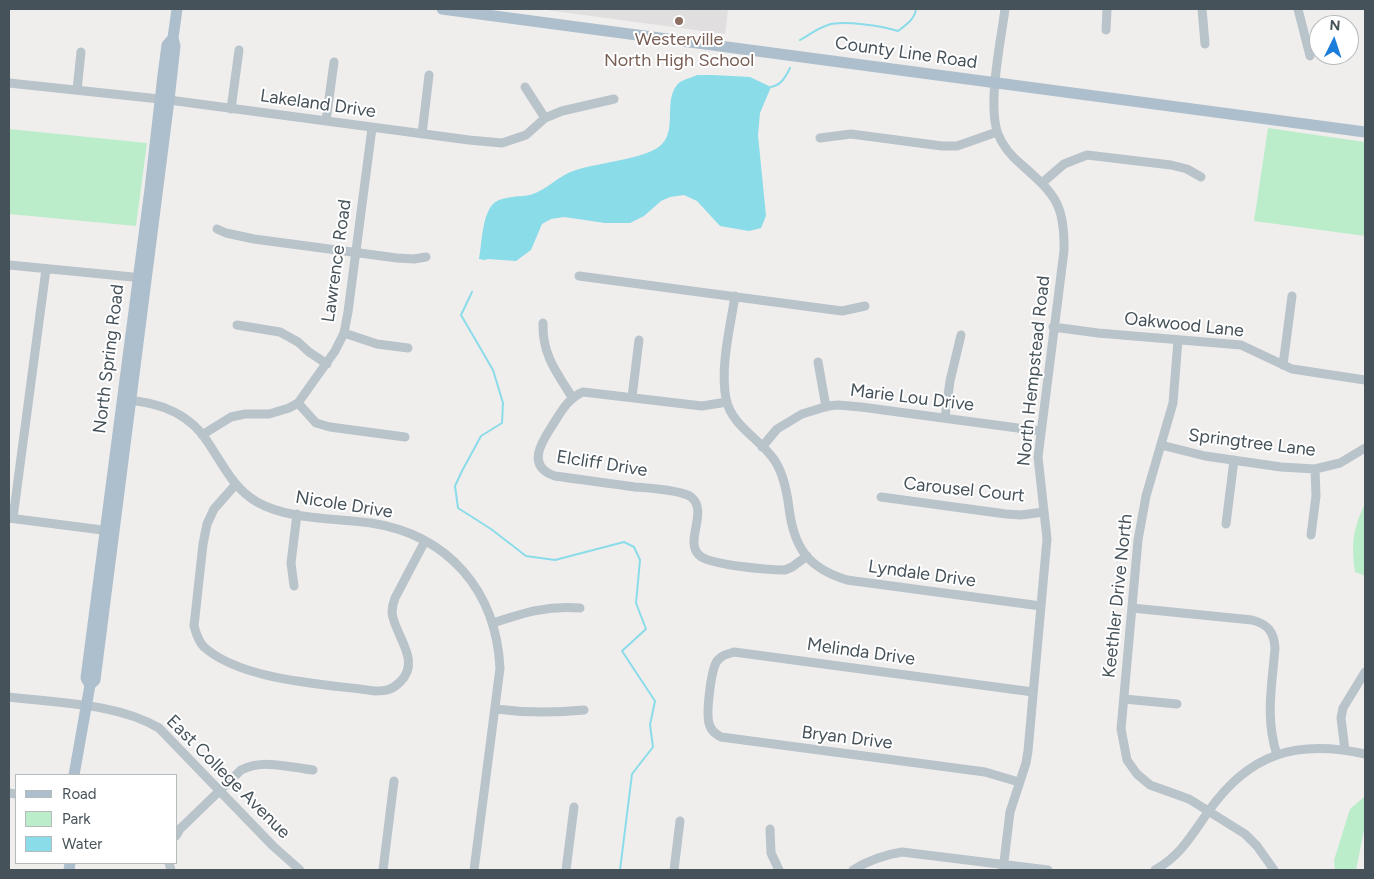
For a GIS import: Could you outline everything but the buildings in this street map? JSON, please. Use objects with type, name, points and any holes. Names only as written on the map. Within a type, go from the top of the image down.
[{"type":"main road","name":"North Spring Road","points":[[82,739],[90,686],[95,680],[109,531],[165,99],[175,46],[173,38],[177,9]]},
{"type":"main road","name":"County Line Road","points":[[442,9],[1365,132]]},
{"type":"main road","points":[[74,774],[78,749],[82,739]]},
{"type":"main road","points":[[82,739],[84,746],[82,774]]},
{"type":"street","name":"North Hempstead Road","points":[[1003,867],[1009,820],[1028,751],[1047,540],[1038,470],[1040,431],[1064,251],[1060,209],[1054,196],[1008,152],[997,132],[993,108],[1005,9]]},
{"type":"street","points":[[1106,30],[1107,9]]},
{"type":"street","points":[[1202,9],[1205,44]]},
{"type":"street","points":[[1298,9],[1309,52]]},
{"type":"street","points":[[231,109],[239,50]]},
{"type":"street","points":[[76,90],[81,52]]},
{"type":"street","points":[[326,121],[334,62]]},
{"type":"street","points":[[422,134],[429,75]]},
{"type":"street","name":"Lakeland Drive","points":[[9,83],[165,99],[372,128],[502,143],[526,135],[545,118],[562,111],[614,99]]},
{"type":"street","points":[[525,87],[545,118]]},
{"type":"street","name":"Lawrence Road","points":[[298,403],[327,364],[344,333],[372,128]]},
{"type":"street","points":[[820,138],[851,134],[942,146],[957,146],[997,132]]},
{"type":"street","points":[[1042,183],[1064,164],[1087,155],[1171,165],[1187,169],[1201,177]]},
{"type":"street","points":[[217,229],[226,233],[254,239],[408,259],[426,257]]},
{"type":"street","points":[[9,265],[141,278]]},
{"type":"street","points":[[46,269],[11,518],[109,531]]},
{"type":"street","points":[[579,276],[842,311],[865,306]]},
{"type":"street","points":[[735,296],[725,368],[724,387],[727,402],[735,420],[774,459],[780,470],[786,490],[793,531],[800,548],[807,556]]},
{"type":"street","points":[[1283,365],[1292,296]]},
{"type":"street","points":[[543,323],[543,336],[547,357],[572,397],[583,392],[702,406],[727,402]]},
{"type":"street","points":[[237,325],[280,332],[298,342],[327,364]]},
{"type":"street","name":"Oakwood Lane","points":[[1053,327],[1098,333],[1241,345],[1283,365],[1303,372],[1365,380]]},
{"type":"street","points":[[344,333],[377,344],[408,348]]},
{"type":"street","points":[[945,418],[950,381],[961,335]]},
{"type":"street","points":[[632,397],[639,340]]},
{"type":"street","name":"Keethler Drive North","points":[[1178,340],[1173,403],[1146,496],[1138,540],[1121,729],[1127,760],[1136,774],[1150,785],[1189,799],[1245,834],[1257,846],[1274,870]]},
{"type":"street","points":[[818,362],[826,407]]},
{"type":"street","name":"Elcliff Drive","points":[[572,397],[541,443],[538,452],[538,461],[548,473],[592,482],[690,496],[696,503],[698,512],[694,542],[695,549],[699,556],[716,562],[785,570],[807,556]]},
{"type":"street","name":"Nicole Drive","points":[[126,400],[154,403],[175,411],[187,419],[202,435],[236,484],[258,503],[279,511],[388,526],[434,545],[462,569],[484,601],[493,623],[500,668],[474,870]]},
{"type":"street","points":[[202,435],[231,417],[245,414],[269,414],[298,403],[316,422],[330,427],[405,437]]},
{"type":"street","name":"Marie Lou Drive","points":[[762,447],[777,429],[802,414],[838,405],[1040,431]]},
{"type":"street","name":"Springtree Lane","points":[[1161,445],[1205,456],[1280,467],[1315,469],[1340,463],[1365,448]]},
{"type":"street","points":[[1226,524],[1234,460]]},
{"type":"street","points":[[1311,534],[1316,496],[1315,469]]},
{"type":"street","points":[[236,484],[214,509],[207,524],[194,626],[197,637],[203,646],[222,659],[269,676],[375,691],[385,691],[394,688],[406,677],[409,665],[407,653],[392,616],[392,606],[394,598],[425,541]]},
{"type":"street","name":"Carousel Court","points":[[881,498],[1006,514],[1021,515],[1044,512]]},
{"type":"street","points":[[294,586],[291,563],[297,514]]},
{"type":"street","name":"Lyndale Drive","points":[[807,556],[814,564],[827,572],[847,580],[1041,606]]},
{"type":"street","points":[[493,623],[544,608],[580,608]]},
{"type":"street","points":[[1132,608],[1252,620],[1262,622],[1270,628],[1275,648],[1269,718],[1276,755]]},
{"type":"street","name":"Melinda Drive","points":[[711,691],[716,663],[722,656],[734,652],[1033,692]]},
{"type":"street","points":[[1345,750],[1341,718],[1343,708],[1365,672]]},
{"type":"street","name":"Bryan Drive","points":[[711,691],[709,725],[713,732],[721,737],[985,772],[1019,782]]},
{"type":"street","name":"East College Avenue","points":[[9,697],[86,706],[127,714],[144,720],[158,728],[287,860],[300,870]]},
{"type":"street","points":[[1124,699],[1177,704]]},
{"type":"street","points":[[496,709],[527,713],[584,710]]},
{"type":"street","points":[[1155,870],[1168,863],[1184,847],[1208,811],[1225,790],[1250,768],[1276,755],[1307,748],[1345,750],[1365,754]]},
{"type":"street","points":[[178,832],[241,770],[251,766],[267,764],[313,770]]},
{"type":"street","points":[[383,870],[394,781]]},
{"type":"street","points":[[566,870],[574,807]]},
{"type":"street","points":[[674,870],[680,821]]},
{"type":"street","points":[[770,828],[771,853],[779,870]]},
{"type":"street","points":[[853,870],[883,855],[902,852],[1003,867],[1048,870]]},
{"type":"shaded area","name":"Westerville North High School","points":[[539,9],[728,9],[725,34]]},
{"type":"green space","points":[[1268,128],[1365,142],[1365,236],[1254,221]]},
{"type":"green space","points":[[9,129],[147,143],[136,226],[9,214]]},
{"type":"green space","points":[[1365,503],[1365,576],[1355,572],[1353,552],[1354,536]]},
{"type":"green space","points":[[1365,796],[1365,825],[1356,870],[1335,870],[1334,860],[1350,809]]},
{"type":"water","points":[[697,75],[750,77],[771,87],[760,113],[758,135],[766,216],[761,228],[749,231],[720,226],[697,201],[684,195],[670,197],[661,201],[644,216],[630,223],[605,223],[564,217],[551,219],[542,224],[531,250],[516,261],[479,259],[487,215],[489,209],[496,201],[536,193],[570,172],[643,154],[660,146],[665,140],[670,125],[673,92],[681,82]]},
{"type":"waterway","points":[[800,40],[828,25],[843,23],[863,24],[898,31],[912,19],[916,9]]},
{"type":"waterway","points":[[771,87],[777,85],[790,68]]},
{"type":"waterway","points":[[472,292],[461,315],[493,370],[503,403],[502,423],[481,436],[462,471],[455,486],[458,508],[491,529],[526,556],[555,560],[624,542],[634,547],[640,560],[636,603],[646,629],[622,651],[655,701],[650,725],[653,747],[632,774],[620,870]]},
{"type":"place","name":"Westerville North High School","points":[[679,21]]}]
